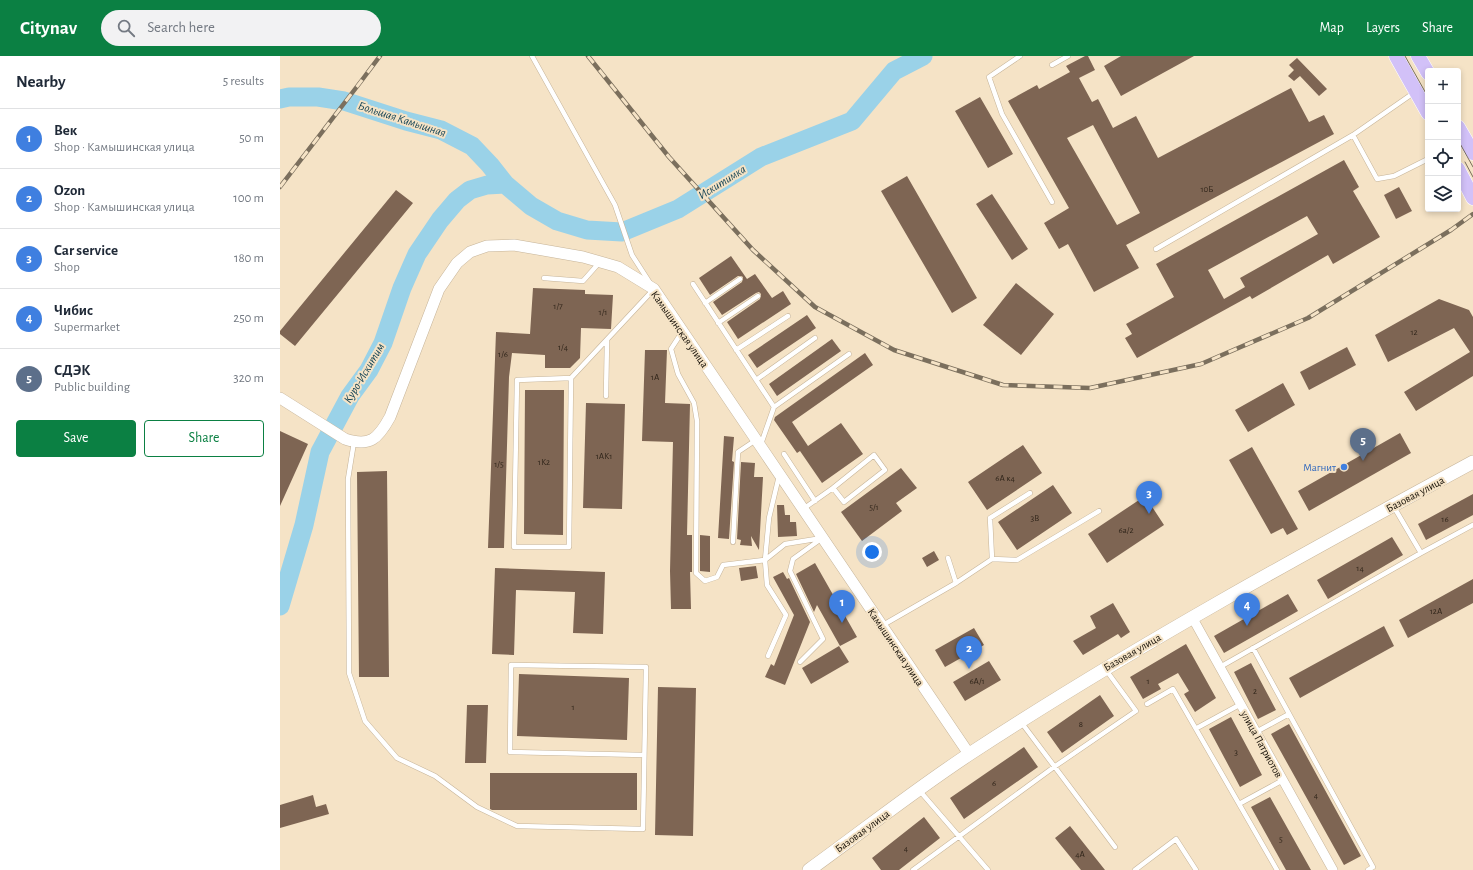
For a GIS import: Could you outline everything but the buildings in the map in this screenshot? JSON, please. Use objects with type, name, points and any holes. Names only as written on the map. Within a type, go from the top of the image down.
[{"type":"main road","points":[[1396,56],[1425,108]]},
{"type":"main road","points":[[1418,56],[1425,68]]},
{"type":"main road","points":[[1461,131],[1473,153]]},
{"type":"main road","points":[[1461,175],[1470,193]]},
{"type":"main road","name":"Базовая улица","points":[[809,870],[969,754],[1104,668],[1192,617],[1473,462]]},
{"type":"street","name":"Камышинская улица","points":[[349,441],[362,443],[371,441],[383,430],[390,417],[439,289],[457,263],[470,252],[487,246],[514,245],[583,257],[618,267],[654,289],[969,754]]},
{"type":"street","points":[[280,398],[349,441]]},
{"type":"street","name":"улица Патриотов","points":[[1192,617],[1333,870]]},
{"type":"lane","points":[[532,56],[615,205],[632,255],[654,289],[571,378],[569,547],[514,547],[517,380],[571,378]]},
{"type":"lane","points":[[1020,56],[989,77],[1002,114],[1052,202]]},
{"type":"lane","points":[[1052,65],[1068,56]]},
{"type":"lane","points":[[1156,249],[1353,135],[1416,92]]},
{"type":"lane","points":[[1353,135],[1377,179],[1394,176],[1425,160]]},
{"type":"lane","points":[[544,278],[583,281],[600,262]]},
{"type":"lane","points":[[705,303],[740,279]]},
{"type":"lane","points":[[693,284],[774,407]]},
{"type":"lane","points":[[718,323],[758,296]]},
{"type":"lane","points":[[736,350],[788,316]]},
{"type":"lane","points":[[682,331],[671,349],[678,374],[694,403],[697,421],[696,573],[705,581],[717,577],[723,565],[765,560],[785,544],[822,538]]},
{"type":"lane","points":[[756,380],[815,338]]},
{"type":"lane","points":[[606,396],[607,340]]},
{"type":"lane","points":[[732,542],[738,452],[758,443],[774,407],[849,354]]},
{"type":"lane","points":[[349,441],[350,673],[365,721],[397,758],[435,776],[477,807],[517,826],[643,829],[646,667],[511,665],[510,752],[644,755]]},
{"type":"lane","points":[[784,454],[815,501]]},
{"type":"lane","points":[[803,510],[874,455],[885,470],[844,502],[833,488]]},
{"type":"lane","points":[[768,656],[786,615],[768,585],[765,560],[769,518],[779,474]]},
{"type":"lane","points":[[992,559],[990,518],[1030,493]]},
{"type":"lane","points":[[1393,505],[1421,552]]},
{"type":"lane","points":[[882,626],[956,583],[992,559],[1017,560],[1099,512]]},
{"type":"lane","points":[[1220,667],[1421,552],[1473,525]]},
{"type":"lane","points":[[800,662],[823,639],[790,571],[793,559],[822,538]]},
{"type":"lane","points":[[948,558],[956,583]]},
{"type":"lane","points":[[1253,648],[1373,867],[1368,870]]},
{"type":"lane","points":[[913,870],[1054,767],[1136,711],[1104,668]]},
{"type":"lane","points":[[1147,704],[1173,689],[1197,728],[1277,870]]},
{"type":"lane","points":[[1197,728],[1240,704]]},
{"type":"lane","points":[[1256,732],[1288,714]]},
{"type":"lane","points":[[1020,721],[1115,848]]},
{"type":"lane","points":[[1239,804],[1283,780]]},
{"type":"lane","points":[[919,790],[988,870]]},
{"type":"lane","points":[[1135,870],[1176,839],[1196,870]]},
{"type":"waterway","name":"Искитимка","points":[[280,99],[289,97],[318,97],[344,101],[406,121],[441,130],[472,146],[505,184],[531,206],[557,221],[587,230],[622,232],[678,209],[761,157],[852,121],[894,71],[923,56]]},
{"type":"waterway","name":"Куро-Искитим","points":[[280,606],[304,525],[320,452],[350,396],[369,370],[383,343],[402,288],[417,254],[440,220],[457,200],[470,190],[487,185],[505,184]]},
{"type":"tram line","points":[[1405,56],[1425,92]]},
{"type":"tram line","points":[[1461,145],[1473,167]]},
{"type":"tram line","points":[[1465,162],[1473,177]]},
{"type":"railway","points":[[280,187],[380,56]]},
{"type":"railway","points":[[588,56],[669,157],[753,250],[815,307],[894,350],[1003,385],[1090,388],[1201,364],[1308,318],[1451,230],[1473,214]]},
{"type":"place","name":"СДЭК","points":[[1363,461]]},
{"type":"place","name":"Магнит","points":[[1344,467]]},
{"type":"place","name":"Car service","points":[[1149,514]]},
{"type":"place","name":"Век","points":[[842,623]]},
{"type":"place","name":"Чибис","points":[[1247,626]]},
{"type":"place","name":"Ozon","points":[[969,669]]},
{"type":"water label","name":"Большая Камышная","points":[[402,119]]}]
